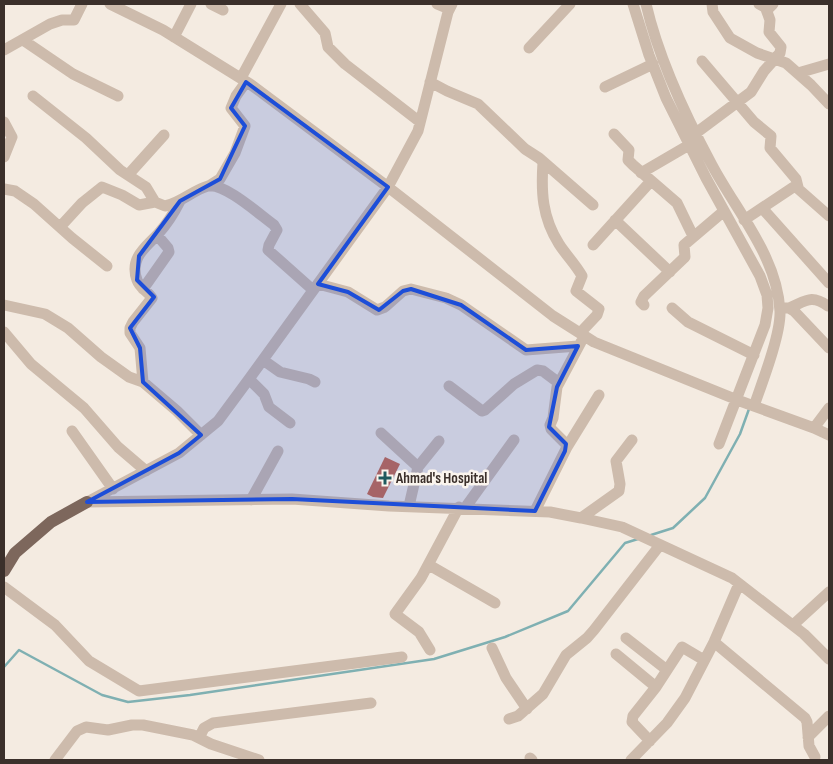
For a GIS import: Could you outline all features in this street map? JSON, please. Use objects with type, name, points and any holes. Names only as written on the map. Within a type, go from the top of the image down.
[{"type":"main road","points":[[4,569],[15,553],[51,522],[87,502]]},
{"type":"street","points":[[4,50],[50,24],[62,20],[74,20],[82,4]]},
{"type":"street","points":[[110,4],[174,37],[244,80],[388,187],[553,316],[594,342],[739,401],[829,435]]},
{"type":"street","points":[[174,37],[190,4]]},
{"type":"street","points":[[211,4],[222,10]]},
{"type":"street","points":[[60,227],[99,188],[106,188],[139,205],[155,202],[166,206],[180,201],[220,179],[235,153],[244,126],[231,108],[280,4]]},
{"type":"street","points":[[300,4],[326,33],[328,47],[345,64],[420,122]]},
{"type":"street","points":[[87,502],[179,453],[218,421],[388,187],[418,131],[450,7],[437,4]]},
{"type":"street","points":[[529,48],[570,4]]},
{"type":"street","points":[[633,4],[652,64],[666,98],[760,276],[767,295],[768,314],[739,401],[719,444]]},
{"type":"street","points":[[646,4],[673,85],[712,165],[770,266],[784,308],[753,406]]},
{"type":"street","points":[[712,4],[714,12],[730,38],[757,53],[786,63],[829,104]]},
{"type":"street","points":[[696,133],[750,92],[764,71],[782,50],[769,32],[770,20],[766,5]]},
{"type":"street","points":[[23,40],[73,74],[118,96]]},
{"type":"street","points":[[702,61],[754,122],[771,136],[770,148],[796,178],[798,187]]},
{"type":"street","points":[[605,87],[652,64]]},
{"type":"street","points":[[798,73],[829,64]]},
{"type":"street","points":[[430,82],[446,91],[478,104],[525,149],[593,205]]},
{"type":"street","points":[[33,96],[86,138],[120,170],[146,186],[155,202]]},
{"type":"street","points":[[4,122],[12,137],[4,157]]},
{"type":"street","points":[[614,134],[629,150],[628,160],[677,203],[693,236]]},
{"type":"street","points":[[128,175],[164,135]]},
{"type":"street","points":[[642,173],[690,145]]},
{"type":"street","points":[[543,162],[541,190],[545,212],[558,242],[581,274],[576,291],[599,310],[582,334],[556,392],[550,428],[566,444],[566,447]]},
{"type":"street","points":[[593,246],[651,181]]},
{"type":"street","points":[[209,186],[221,188],[274,225],[277,230],[268,245],[268,250],[316,287],[348,292],[377,310],[385,307],[402,291],[411,289],[446,298],[461,305],[526,350],[578,346]]},
{"type":"street","points":[[744,220],[792,186],[798,187],[829,216]]},
{"type":"street","points":[[4,189],[16,191],[34,204],[107,266]]},
{"type":"street","points":[[143,382],[140,348],[130,333],[133,322],[152,298],[137,280],[136,266],[143,248],[158,235],[172,217],[180,201]]},
{"type":"street","points":[[762,208],[829,283]]},
{"type":"street","points":[[644,305],[641,302],[644,296],[685,257],[684,245],[724,211]]},
{"type":"street","points":[[616,220],[670,272]]},
{"type":"street","points":[[143,289],[169,252],[158,235]]},
{"type":"street","points":[[784,308],[812,299],[817,299],[828,306]]},
{"type":"street","points":[[4,305],[45,314],[68,328],[101,357],[129,377],[143,382],[177,411],[201,435]]},
{"type":"street","points":[[672,308],[688,322],[754,356]]},
{"type":"street","points":[[784,308],[794,311],[829,348]]},
{"type":"street","points":[[4,332],[31,364],[84,408],[118,447],[146,470]]},
{"type":"street","points":[[263,360],[280,372],[315,382]]},
{"type":"street","points":[[449,386],[482,411],[514,384],[537,370],[543,371],[559,383]]},
{"type":"street","points":[[249,379],[264,394],[269,407],[290,423]]},
{"type":"street","points":[[535,511],[566,447],[599,395]]},
{"type":"street","points":[[814,428],[829,408]]},
{"type":"street","points":[[72,430],[112,488]]},
{"type":"street","points":[[381,432],[418,467]]},
{"type":"street","points":[[430,650],[419,632],[395,614],[418,582],[462,508],[514,440]]},
{"type":"street","points":[[581,518],[619,491],[620,484],[616,461],[632,440]]},
{"type":"street","points":[[408,506],[418,467],[439,441]]},
{"type":"street","points":[[251,500],[278,451]]},
{"type":"street","points":[[87,502],[292,499],[535,511],[581,518],[627,529],[732,578],[793,625],[829,659]]},
{"type":"street","points":[[509,719],[518,716],[547,690],[566,655],[594,630],[657,543]]},
{"type":"street","points":[[429,564],[495,603]]},
{"type":"street","points":[[632,760],[667,723],[685,698],[714,642],[739,584]]},
{"type":"street","points":[[4,587],[55,625],[90,661],[139,691],[402,657]]},
{"type":"street","points":[[793,625],[829,592]]},
{"type":"street","points":[[626,638],[667,670]]},
{"type":"street","points":[[714,642],[805,718],[809,746],[815,757]]},
{"type":"street","points":[[650,741],[631,719],[656,687],[682,647],[704,660]]},
{"type":"street","points":[[492,648],[506,678],[527,709]]},
{"type":"street","points":[[616,654],[656,687]]},
{"type":"street","points":[[199,738],[204,728],[213,723],[370,702]]},
{"type":"street","points":[[808,737],[829,716]]},
{"type":"street","points":[[55,760],[81,728],[108,730],[132,725],[143,725],[186,733],[239,757],[260,760]]},
{"type":"highlighted area","points":[[246,82],[388,187],[318,284],[348,292],[379,310],[403,291],[411,289],[461,305],[526,350],[578,346],[557,387],[549,427],[566,444],[565,451],[535,511],[292,499],[87,502],[179,453],[201,435],[143,382],[140,348],[130,328],[154,297],[137,280],[139,256],[180,201],[220,179],[245,126],[231,108]]},
{"type":"building","points":[[385,457],[400,464],[383,498],[373,497],[367,494]]},
{"type":"waterway","points":[[651,535],[673,528],[705,498],[740,434],[749,409]]},
{"type":"waterway","points":[[4,667],[19,650],[102,695],[128,702],[190,695],[434,659],[505,637],[568,611],[625,543],[638,539]]},
{"type":"place","name":"Ahmad's Hospital","points":[[385,478]]}]
